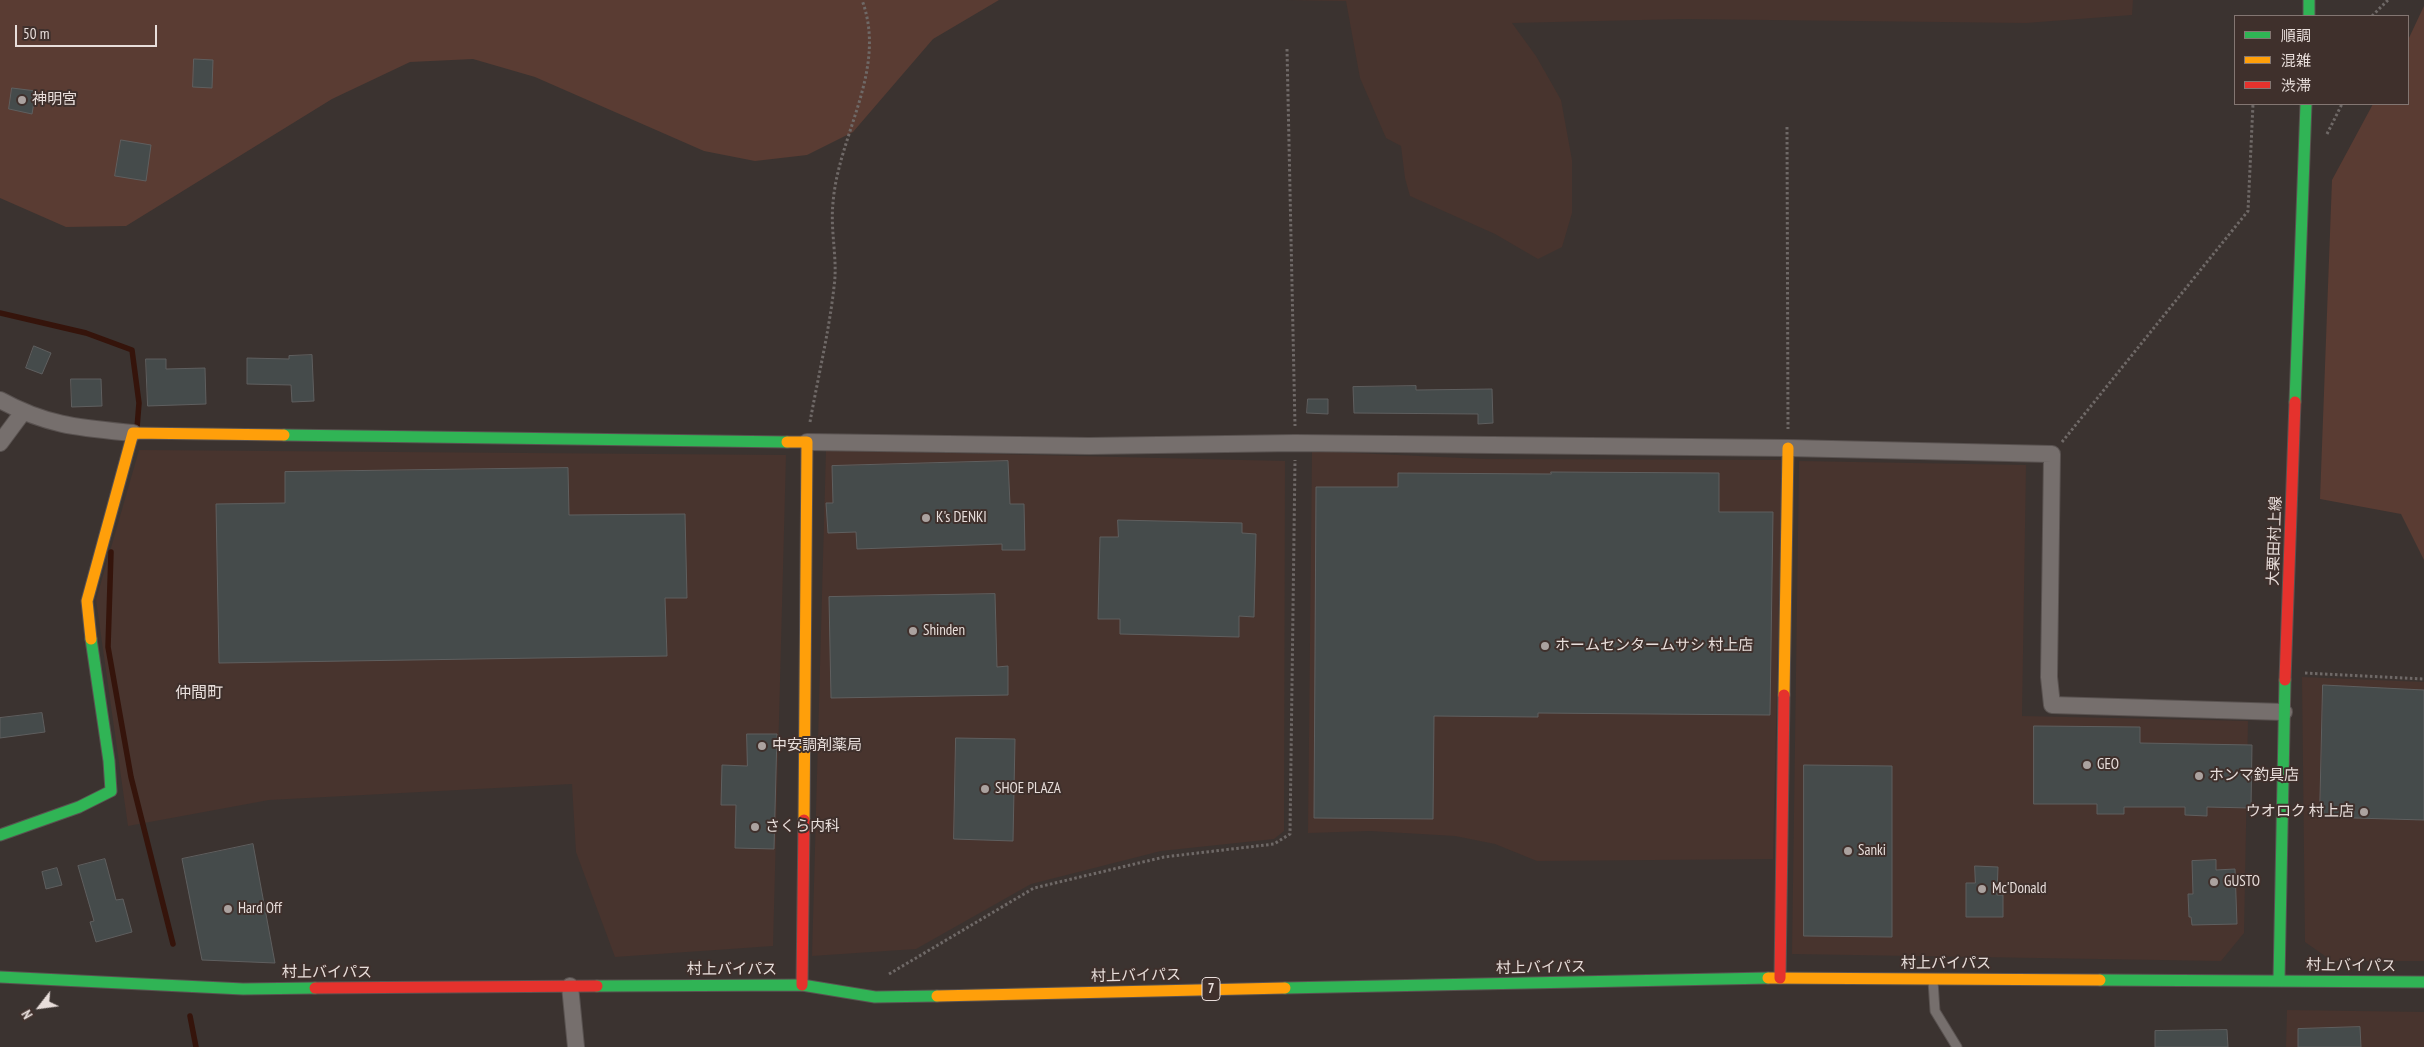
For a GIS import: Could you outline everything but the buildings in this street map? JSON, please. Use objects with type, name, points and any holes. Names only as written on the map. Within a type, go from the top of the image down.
[{"type":"main road","points":[[2308,15],[2309,0]]},
{"type":"main road","name":"大栗田村上線","points":[[2279,980],[2284,712],[2306,105]]},
{"type":"main road","points":[[0,834],[79,807],[111,791],[87,601],[133,433],[806,442],[802,984]]},
{"type":"main road","points":[[1780,978],[1788,448]]},
{"type":"main road","name":"村上バイパス","points":[[0,977],[243,989],[802,984],[875,997],[1780,978],[2424,982]]},
{"type":"street","points":[[0,400],[22,412],[66,427],[133,433]]},
{"type":"street","points":[[0,443],[22,412]]},
{"type":"street","points":[[806,442],[1088,446],[1295,443],[1788,448],[2052,454],[2049,677],[2052,705],[2284,712]]},
{"type":"street","points":[[570,986],[576,1047]]},
{"type":"lane","points":[[1932,979],[1935,1011],[1957,1047]]},
{"type":"path","points":[[806,442],[834,286],[833,204],[841,161],[869,64],[870,41],[862,0]]},
{"type":"path","points":[[2373,15],[2388,0]]},
{"type":"path","points":[[875,997],[886,975],[1034,888],[1164,857],[1274,844],[1290,834],[1295,443],[1288,49]]},
{"type":"path","points":[[2052,454],[2248,211],[2253,105]]},
{"type":"path","points":[[1787,127],[1788,448]]},
{"type":"path","points":[[2286,672],[2424,679]]},
{"type":"shaded area","points":[[0,0],[999,0],[933,39],[853,132],[807,155],[755,161],[704,151],[535,77],[473,59],[410,62],[332,99],[126,226],[66,227],[0,198]]},
{"type":"shaded area","points":[[1286,0],[2133,0],[2132,15],[2026,23],[1684,19],[1512,23],[1536,56],[1561,100],[1572,160],[1572,213],[1562,247],[1538,259],[1495,234],[1410,196],[1405,178],[1401,146],[1386,138],[1360,78],[1346,1]]},
{"type":"shaded area","points":[[2424,6],[2424,560],[2401,514],[2320,499],[2332,180],[2372,105],[2409,105],[2409,38]]},
{"type":"shaded area","points":[[139,450],[786,455],[773,946],[615,957],[576,852],[572,784],[269,800],[128,826],[96,600]]},
{"type":"shaded area","points":[[826,450],[1285,461],[1284,831],[1274,839],[1161,851],[1031,884],[916,949],[812,956]]},
{"type":"shaded area","name":"ホームセンタームサシ 村上店","points":[[1312,451],[1484,459],[1782,460],[1773,859],[1537,861],[1495,844],[1455,836],[1370,831],[1308,833]]},
{"type":"shaded area","points":[[1799,461],[2026,465],[2022,716],[2248,721],[2244,933],[2221,961],[1792,954]]},
{"type":"shaded area","name":"ウオロク 村上店","points":[[2302,677],[2424,682],[2424,961],[2332,961],[2305,942]]},
{"type":"shaded area","points":[[2287,1010],[2424,1012],[2424,1047],[2286,1047]]},
{"type":"waterway","points":[[0,313],[86,333],[132,350],[139,403],[137,428]]},
{"type":"waterway","points":[[111,552],[108,647],[131,777],[173,944]]},
{"type":"waterway","points":[[190,1016],[196,1047]]},
{"type":"traffic: fast","points":[[2309,0],[2309,15]]},
{"type":"traffic: fast","points":[[2295,402],[2306,105]]},
{"type":"traffic: fast","points":[[284,435],[787,442]]},
{"type":"traffic: fast","points":[[0,835],[79,807],[111,791],[109,761],[91,639]]},
{"type":"traffic: fast","points":[[2279,980],[2285,680]]},
{"type":"traffic: fast","points":[[0,977],[243,989],[315,988]]},
{"type":"traffic: fast","points":[[1285,988],[1768,978]]},
{"type":"traffic: fast","points":[[2100,980],[2424,982]]},
{"type":"traffic: fast","points":[[597,986],[802,985],[875,997],[937,996]]},
{"type":"traffic: slow","points":[[91,639],[87,601],[133,433],[284,435]]},
{"type":"traffic: slow","points":[[787,442],[807,442],[804,820]]},
{"type":"traffic: slow","points":[[1784,695],[1788,448]]},
{"type":"traffic: slow","points":[[1768,978],[2100,980]]},
{"type":"traffic: slow","points":[[937,996],[1285,988]]},
{"type":"traffic: jam","points":[[2285,680],[2295,402]]},
{"type":"traffic: jam","points":[[1780,978],[1784,695]]},
{"type":"traffic: jam","points":[[802,985],[804,820]]},
{"type":"traffic: jam","points":[[315,988],[597,986]]},
{"type":"place","name":"神明宮","points":[[22,100]]},
{"type":"place","name":"K's DENKI","points":[[926,518]]},
{"type":"place","name":"Shinden","points":[[913,631]]},
{"type":"place","name":"ホームセンタームサシ 村上店","points":[[1545,646]]},
{"type":"place","name":"中安調剤薬局","points":[[762,746]]},
{"type":"place","name":"GEO","points":[[2087,765]]},
{"type":"place","name":"ホンマ釣具店","points":[[2199,776]]},
{"type":"place","name":"SHOE PLAZA","points":[[985,789]]},
{"type":"place","name":"ウオロク 村上店","points":[[2364,812]]},
{"type":"place","name":"さくら内科","points":[[755,827]]},
{"type":"place","name":"Sanki","points":[[1848,851]]},
{"type":"place","name":"GUSTO","points":[[2214,882]]},
{"type":"place","name":"Mc'Donald","points":[[1982,889]]},
{"type":"place","name":"Hard Off","points":[[228,909]]},
{"type":"district","name":"仲間町","points":[[199,693]]}]
